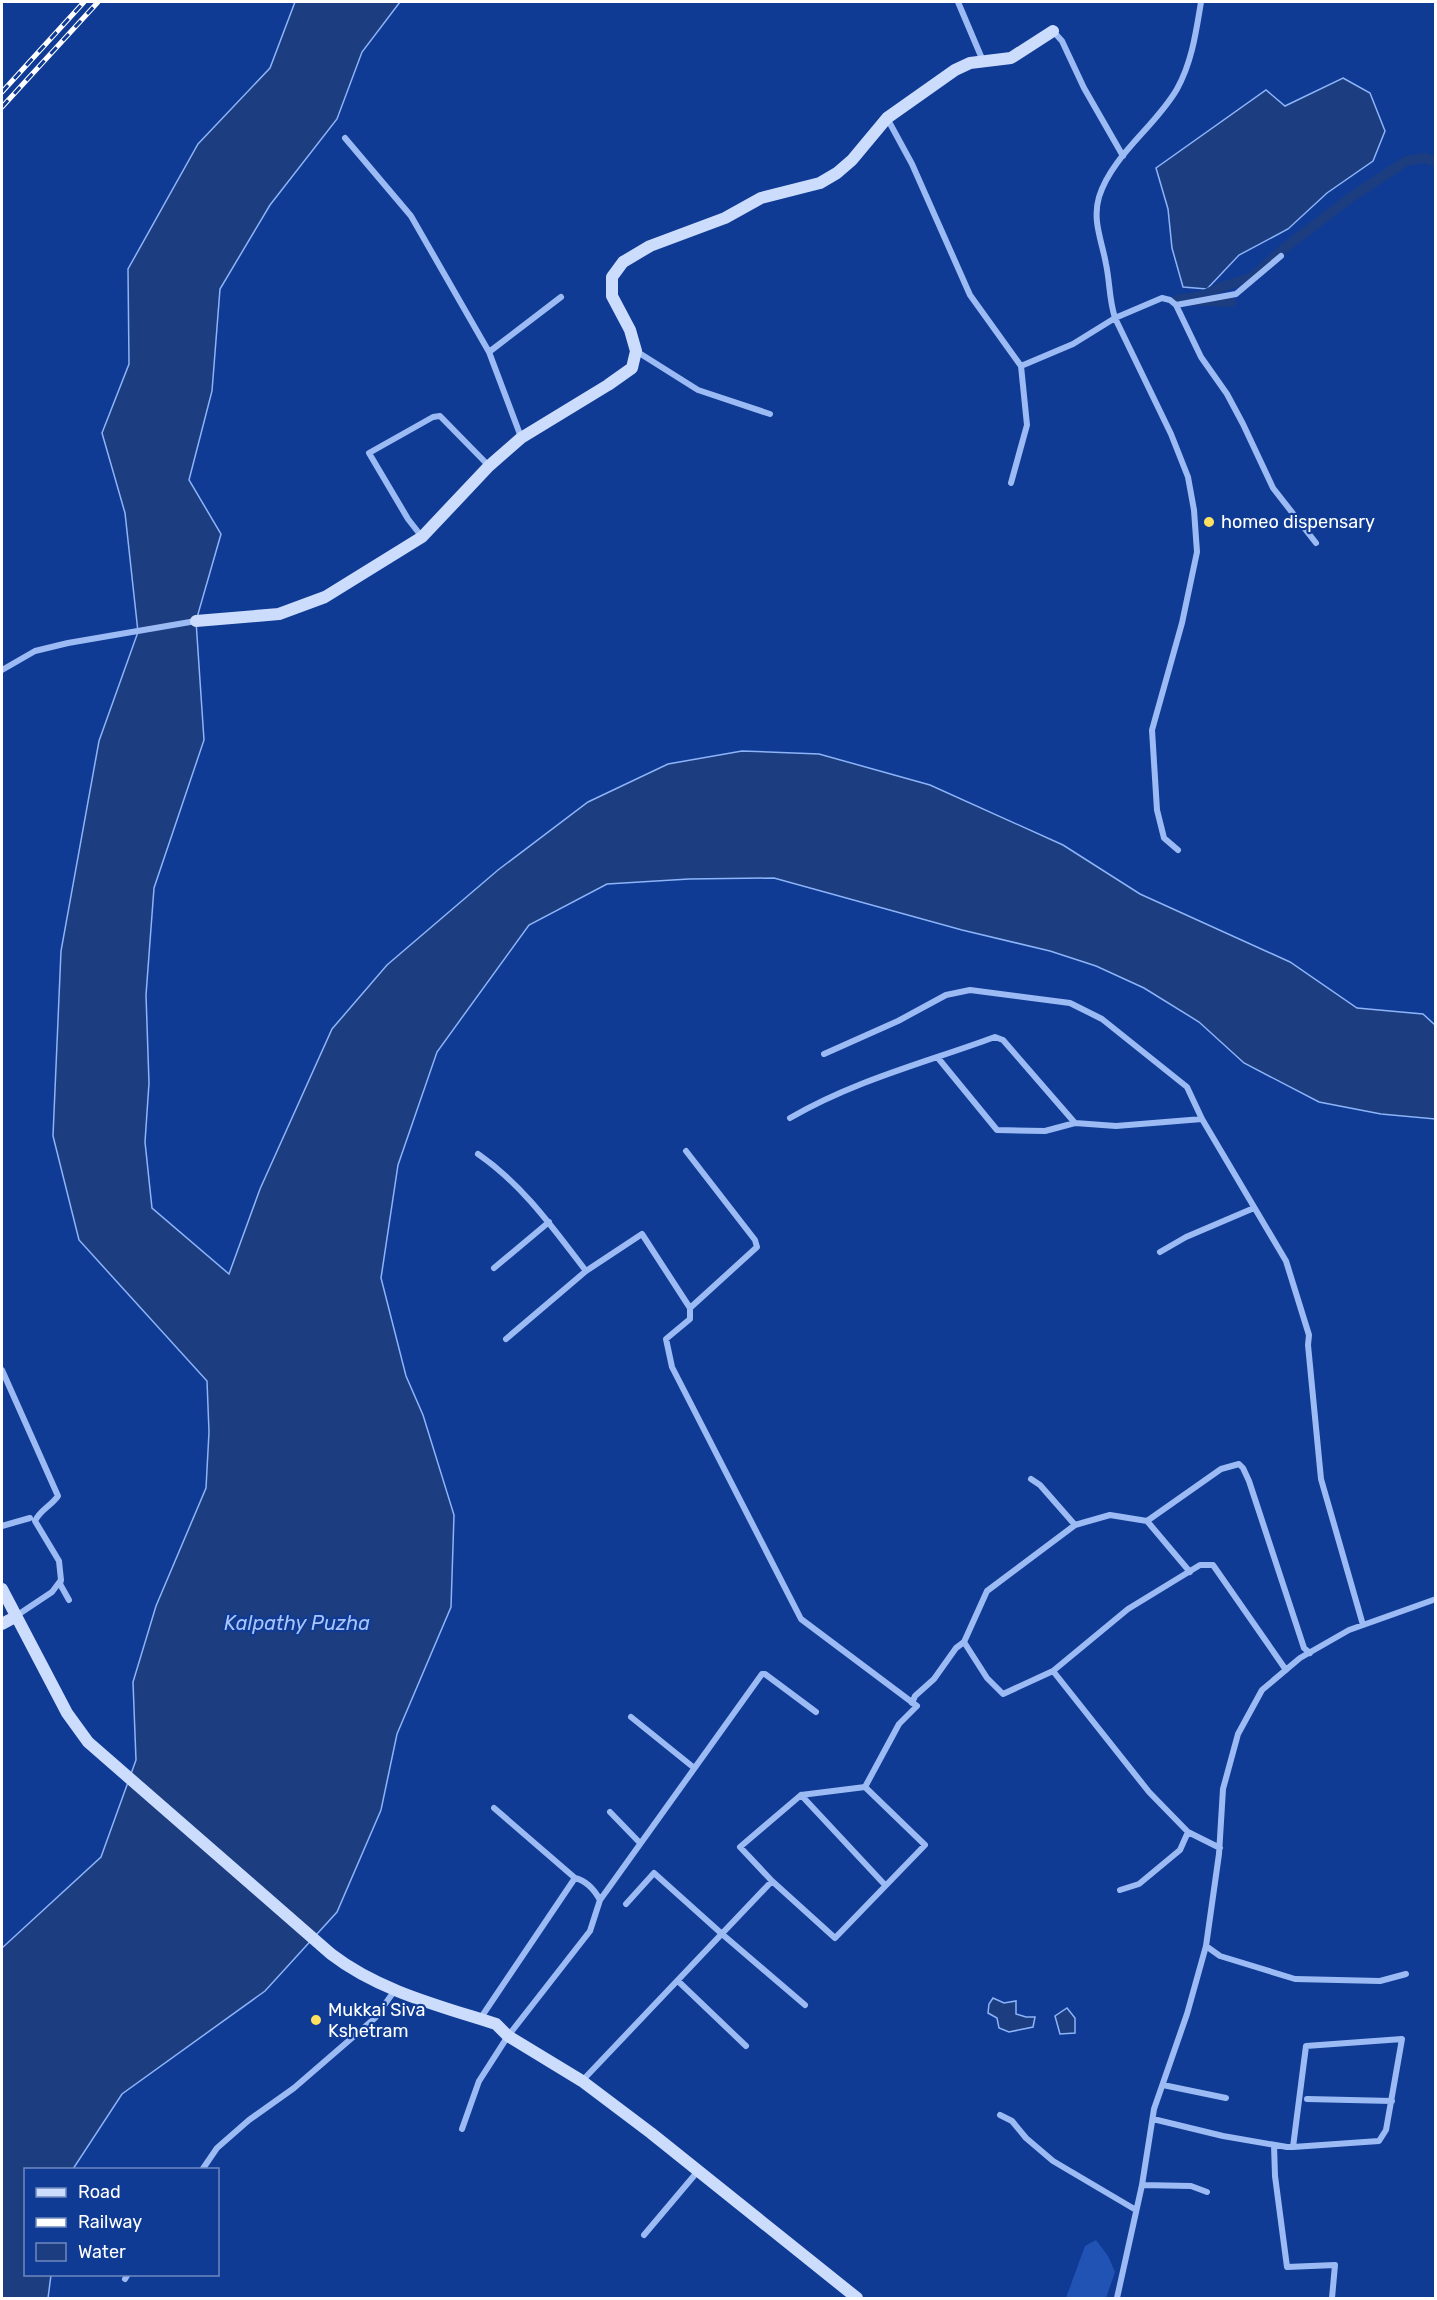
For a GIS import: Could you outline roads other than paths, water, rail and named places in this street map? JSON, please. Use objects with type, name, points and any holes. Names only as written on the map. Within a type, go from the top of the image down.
[{"type":"street","points":[[958,2],[983,62]]},
{"type":"street","points":[[1178,850],[1164,838],[1157,810],[1152,730],[1182,623],[1197,552],[1194,510],[1188,477],[1171,434],[1115,318],[1109,298],[1106,265],[1096,223],[1099,197],[1109,176],[1176,91],[1190,63],[1201,2]]},
{"type":"street","points":[[2,670],[35,651],[68,643],[196,621],[279,614],[325,597],[422,537],[489,466],[521,438],[632,368],[636,351],[630,330],[612,296],[612,277],[623,262],[650,246],[725,218],[760,198],[820,183],[837,173],[852,160],[888,118],[955,70],[970,63],[1011,58],[1053,31],[1062,41],[1084,88],[1124,156]]},
{"type":"street","points":[[888,118],[912,164],[970,295],[1021,366],[1027,424],[1011,483]]},
{"type":"street","points":[[345,138],[411,216],[489,352],[521,438]]},
{"type":"street","points":[[1176,305],[1236,294],[1281,256]]},
{"type":"street","points":[[489,352],[561,297]]},
{"type":"street","points":[[1021,366],[1073,344],[1115,318],[1162,298],[1170,300],[1176,305],[1201,357],[1227,394],[1273,488],[1316,543]]},
{"type":"street","points":[[636,351],[699,390],[770,414]]},
{"type":"street","points":[[422,537],[408,519],[369,453],[433,417],[440,416],[489,466]]},
{"type":"street","points":[[824,1054],[898,1021],[946,995],[970,990],[1070,1003],[1102,1019],[1187,1087],[1202,1119],[1286,1261],[1309,1335],[1308,1345],[1321,1479],[1363,1624]]},
{"type":"street","points":[[790,1118],[868,1080],[995,1037],[1003,1040],[1075,1123]]},
{"type":"street","points":[[938,1058],[997,1130],[1045,1131],[1075,1123],[1116,1126],[1202,1119]]},
{"type":"street","points":[[686,1151],[755,1240],[757,1247],[690,1308]]},
{"type":"street","points":[[478,1154],[500,1169],[516,1184],[549,1222],[586,1271]]},
{"type":"street","points":[[1160,1252],[1254,1208]]},
{"type":"street","points":[[494,1268],[549,1222]]},
{"type":"street","points":[[506,1339],[586,1271],[642,1234],[690,1308],[690,1319],[666,1339],[672,1367],[801,1619],[917,1706],[899,1724],[865,1787]]},
{"type":"street","points":[[2,1370],[58,1496],[53,1503],[38,1514],[35,1521],[59,1561],[60,1584],[69,1600]]},
{"type":"street","points":[[1147,1521],[1221,1469],[1239,1464],[1244,1468],[1304,1648],[1310,1653]]},
{"type":"street","points":[[1031,1479],[1040,1485],[1075,1525]]},
{"type":"street","points":[[912,1703],[915,1696],[934,1679],[956,1648],[964,1642],[987,1591],[1075,1525],[1110,1515],[1147,1521],[1190,1572]]},
{"type":"street","points":[[2,1526],[30,1518]]},
{"type":"street","points":[[964,1642],[987,1678],[1003,1694],[1053,1671],[1128,1609],[1200,1565],[1213,1565],[1286,1670]]},
{"type":"street","points":[[2,1624],[52,1592],[61,1580]]},
{"type":"street","points":[[2,1589],[67,1713],[88,1742],[331,1954],[348,1967],[395,1990],[496,2024],[508,2036],[582,2081],[857,2298]]},
{"type":"street","points":[[1117,2298],[1142,2185],[1153,2119],[1206,1946],[1220,1848],[1223,1789],[1238,1734],[1262,1690],[1310,1653],[1349,1629],[1436,1599]]},
{"type":"street","points":[[1053,1671],[1149,1792],[1188,1832],[1220,1848]]},
{"type":"street","points":[[462,2129],[479,2081],[508,2036],[590,1931],[600,1900],[693,1767],[762,1674],[816,1712]]},
{"type":"street","points":[[631,1717],[693,1767]]},
{"type":"street","points":[[865,1787],[925,1845],[835,1938],[772,1881],[740,1847],[801,1795],[865,1787]]},
{"type":"street","points":[[801,1795],[885,1885]]},
{"type":"street","points":[[494,1808],[575,1878],[583,1880],[594,1889],[600,1900]]},
{"type":"street","points":[[610,1812],[640,1843]]},
{"type":"street","points":[[1120,1890],[1139,1884],[1180,1850],[1188,1832]]},
{"type":"street","points":[[626,1904],[654,1873],[722,1935],[805,2005]]},
{"type":"street","points":[[480,2019],[575,1878]]},
{"type":"street","points":[[582,2081],[772,1881]]},
{"type":"street","points":[[1206,1946],[1220,1956],[1295,1979],[1380,1981],[1406,1974]]},
{"type":"street","points":[[678,1981],[746,2046]]},
{"type":"street","points":[[203,2168],[217,2148],[249,2120],[294,2088],[375,2018],[395,1990]]},
{"type":"street","points":[[1153,2119],[1223,2136],[1293,2147],[1379,2141],[1386,2130],[1402,2039],[1306,2046],[1293,2147]]},
{"type":"street","points":[[1163,2085],[1226,2098]]},
{"type":"street","points":[[1307,2099],[1392,2101]]},
{"type":"street","points":[[1000,2115],[1012,2121],[1026,2138],[1053,2161],[1136,2210]]},
{"type":"street","points":[[1274,2145],[1275,2176],[1287,2267],[1335,2265],[1332,2298]]},
{"type":"street","points":[[644,2235],[698,2171]]},
{"type":"street","points":[[1142,2185],[1191,2186],[1208,2192]]},
{"type":"water","name":"Kalpathy Puzha","points":[[295,2],[400,2],[362,52],[337,119],[270,205],[220,289],[212,391],[189,480],[221,534],[196,621],[204,740],[154,888],[146,995],[149,1083],[145,1142],[152,1208],[229,1274],[260,1189],[332,1029],[387,965],[498,870],[588,802],[668,764],[742,751],[819,754],[930,785],[1063,845],[1140,894],[1290,962],[1357,1008],[1423,1014],[1435,1025],[1435,1119],[1381,1114],[1319,1102],[1244,1063],[1199,1022],[1144,988],[1096,966],[1050,951],[962,930],[774,878],[689,879],[607,884],[529,925],[437,1052],[398,1165],[381,1278],[406,1376],[423,1415],[454,1515],[451,1607],[397,1734],[381,1810],[337,1912],[265,1991],[122,2094],[74,2168],[24,2168],[24,2276],[51,2276],[48,2298],[2,2298],[2,1948],[101,1857],[136,1760],[133,1682],[156,1606],[206,1488],[209,1432],[207,1381],[79,1240],[53,1136],[61,951],[99,741],[138,632],[125,513],[102,433],[129,364],[128,269],[198,144],[270,68]]},
{"type":"water","points":[[1343,78],[1370,93],[1385,131],[1373,161],[1327,193],[1288,229],[1239,255],[1207,289],[1183,287],[1172,248],[1168,209],[1156,168],[1266,90],[1285,106]]},
{"type":"water","points":[[993,1998],[1004,2003],[1016,2001],[1016,2014],[1035,2017],[1033,2027],[1009,2032],[999,2028],[997,2018],[988,2013],[989,2004]]},
{"type":"water","points":[[1067,2008],[1075,2018],[1075,2033],[1060,2034],[1055,2016]]},
{"type":"waterway","points":[[1231,302],[1177,300],[1202,296],[1221,287],[1251,278],[1286,247],[1350,198],[1406,161],[1425,158],[1436,162]]},
{"type":"railway","points":[[2,92],[84,2]]},
{"type":"railway","points":[[2,107],[98,2]]},
{"type":"place","name":"homeo dispensary","points":[[1209,522]]},
{"type":"place","name":"Mukkai Siva Kshetram","points":[[316,2020]]}]
